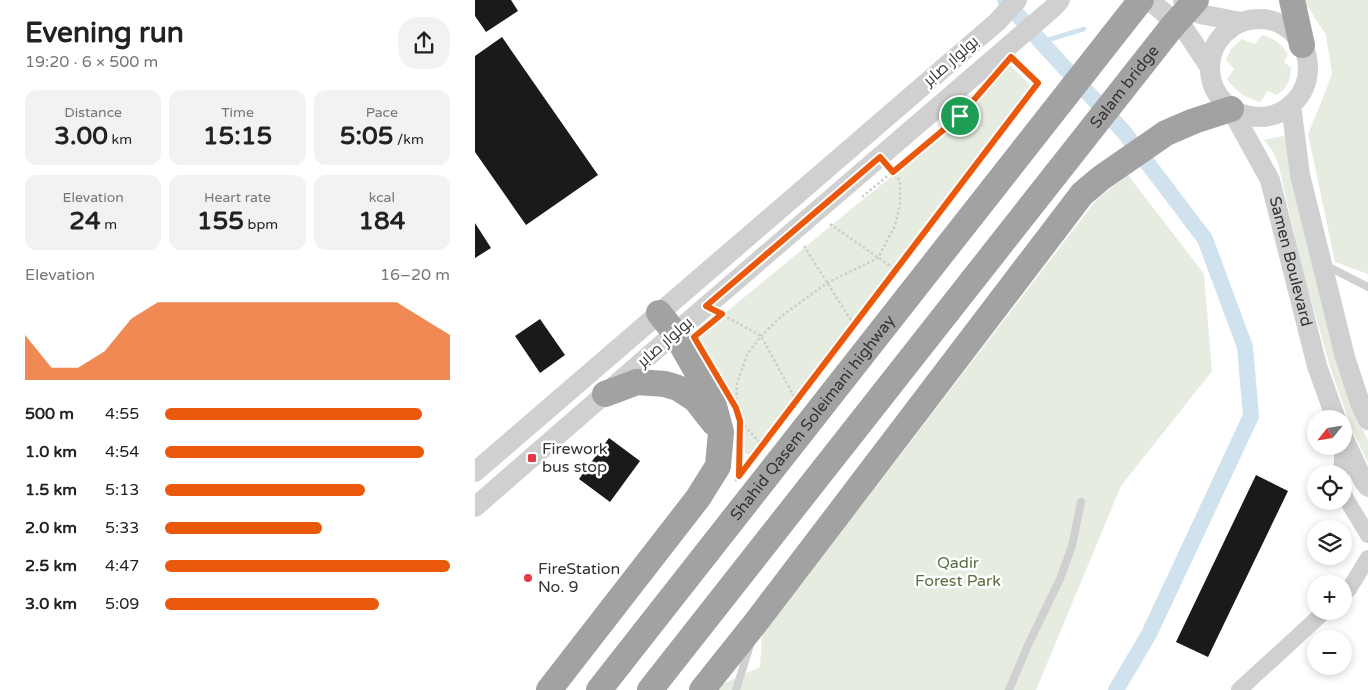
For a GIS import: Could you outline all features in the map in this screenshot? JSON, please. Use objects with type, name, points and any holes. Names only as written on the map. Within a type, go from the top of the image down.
[{"type":"highway","name":"Shahid Qasem Soleimani highway","points":[[599,690],[1141,0]]},
{"type":"highway","name":"Salam bridge","points":[[650,690],[1171,28],[1196,0]]},
{"type":"highway","points":[[1292,0],[1302,45]]},
{"type":"highway","points":[[702,690],[757,621],[1082,194],[1101,178],[1166,133],[1194,121],[1231,109]]},
{"type":"highway","points":[[549,690],[698,498],[718,466],[730,431],[675,333],[659,313]]},
{"type":"highway","points":[[605,394],[637,382],[665,384],[678,388],[695,399],[730,431]]},
{"type":"street","name":"بولوار صابر","points":[[475,472],[997,22],[1017,0]]},
{"type":"street","points":[[1149,0],[1185,30],[1209,66]]},
{"type":"street","points":[[1183,0],[1200,14],[1241,22]]},
{"type":"street","name":"بولوار صابر","points":[[475,507],[706,306],[886,164],[1009,46],[1057,4]]},
{"type":"street","points":[[1260,19],[1279,23],[1292,32],[1302,45],[1307,60],[1307,77],[1301,92],[1291,105],[1278,113],[1262,117],[1246,116],[1231,109],[1220,98],[1211,80],[1209,66],[1212,52],[1219,39],[1228,29],[1241,22],[1260,19]]},
{"type":"street","name":"Samen Boulevard","points":[[1291,105],[1300,175],[1345,357],[1364,406]]},
{"type":"street","name":"Samen Boulevard","points":[[1231,109],[1270,180],[1317,366],[1333,410]]},
{"type":"street","points":[[1351,455],[1368,487]]},
{"type":"street","points":[[1352,509],[1368,535]]},
{"type":"street","points":[[1352,583],[1368,558]]},
{"type":"street","points":[[1352,589],[1368,581]]},
{"type":"street","points":[[1239,690],[1315,620]]},
{"type":"lane","points":[[1322,264],[1368,286]]},
{"type":"lane","points":[[1009,690],[1063,570],[1072,546],[1081,502]]},
{"type":"lane","points":[[736,690],[757,621]]},
{"type":"path","points":[[733,483],[1038,83],[1009,46]]},
{"type":"path","points":[[858,201],[886,164],[960,116],[973,101]]},
{"type":"path","points":[[732,400],[736,408],[737,383],[747,355],[761,336],[783,315],[827,283],[879,258],[895,226],[900,204],[900,181],[886,164]]},
{"type":"path","points":[[837,219],[830,224],[896,270]]},
{"type":"path","points":[[810,241],[804,246],[854,325]]},
{"type":"path","points":[[706,306],[761,336],[796,400]]},
{"type":"path","points":[[730,431],[740,421],[762,445]]},
{"type":"path","points":[[739,466],[739,476]]},
{"type":"green space","points":[[1306,0],[1368,0],[1368,274],[1335,262],[1308,134],[1332,74],[1326,35],[1306,4]]},
{"type":"green space","points":[[1262,35],[1274,40],[1283,47],[1288,54],[1284,62],[1291,68],[1286,87],[1277,95],[1268,91],[1260,102],[1250,99],[1230,84],[1227,79],[1234,69],[1226,60],[1231,49],[1242,39],[1255,44]]},
{"type":"green space","points":[[1009,64],[1032,87],[749,455],[745,453],[740,412],[697,336],[961,119]]},
{"type":"green space","points":[[1288,135],[1359,422],[1368,440],[1368,463],[1353,431],[1353,410],[1345,410],[1331,370],[1304,276],[1278,163],[1272,150],[1264,140]]},
{"type":"green space","name":"Qadir Forest Park","points":[[1128,175],[1204,274],[1212,371],[1121,486],[1036,690],[715,690],[718,686],[760,667],[762,635],[1097,199]]},
{"type":"building","points":[[475,0],[511,0],[518,11],[486,32],[475,16]]},
{"type":"building","points":[[502,37],[598,175],[526,225],[475,152],[475,56]]},
{"type":"building","points":[[475,223],[491,248],[475,258]]},
{"type":"building","points":[[540,319],[565,355],[540,373],[515,336]]},
{"type":"building","points":[[609,438],[640,461],[610,502],[579,479]]},
{"type":"building","points":[[1256,475],[1288,491],[1208,657],[1176,642]]},
{"type":"waterway","points":[[1005,0],[1124,132],[1205,239],[1245,347],[1251,416],[1149,634],[1116,690]]},
{"type":"waterway","points":[[1041,42],[1084,29]]},
{"type":"place","name":"Firework bus stop","points":[[532,458]]},
{"type":"place","name":"FireStation No. 9","points":[[528,578]]},
{"type":"route","points":[[1011,57],[1038,83],[739,476],[740,421],[736,408],[694,337],[722,314],[706,306],[880,157],[893,172],[960,116],[1011,57]]}]
